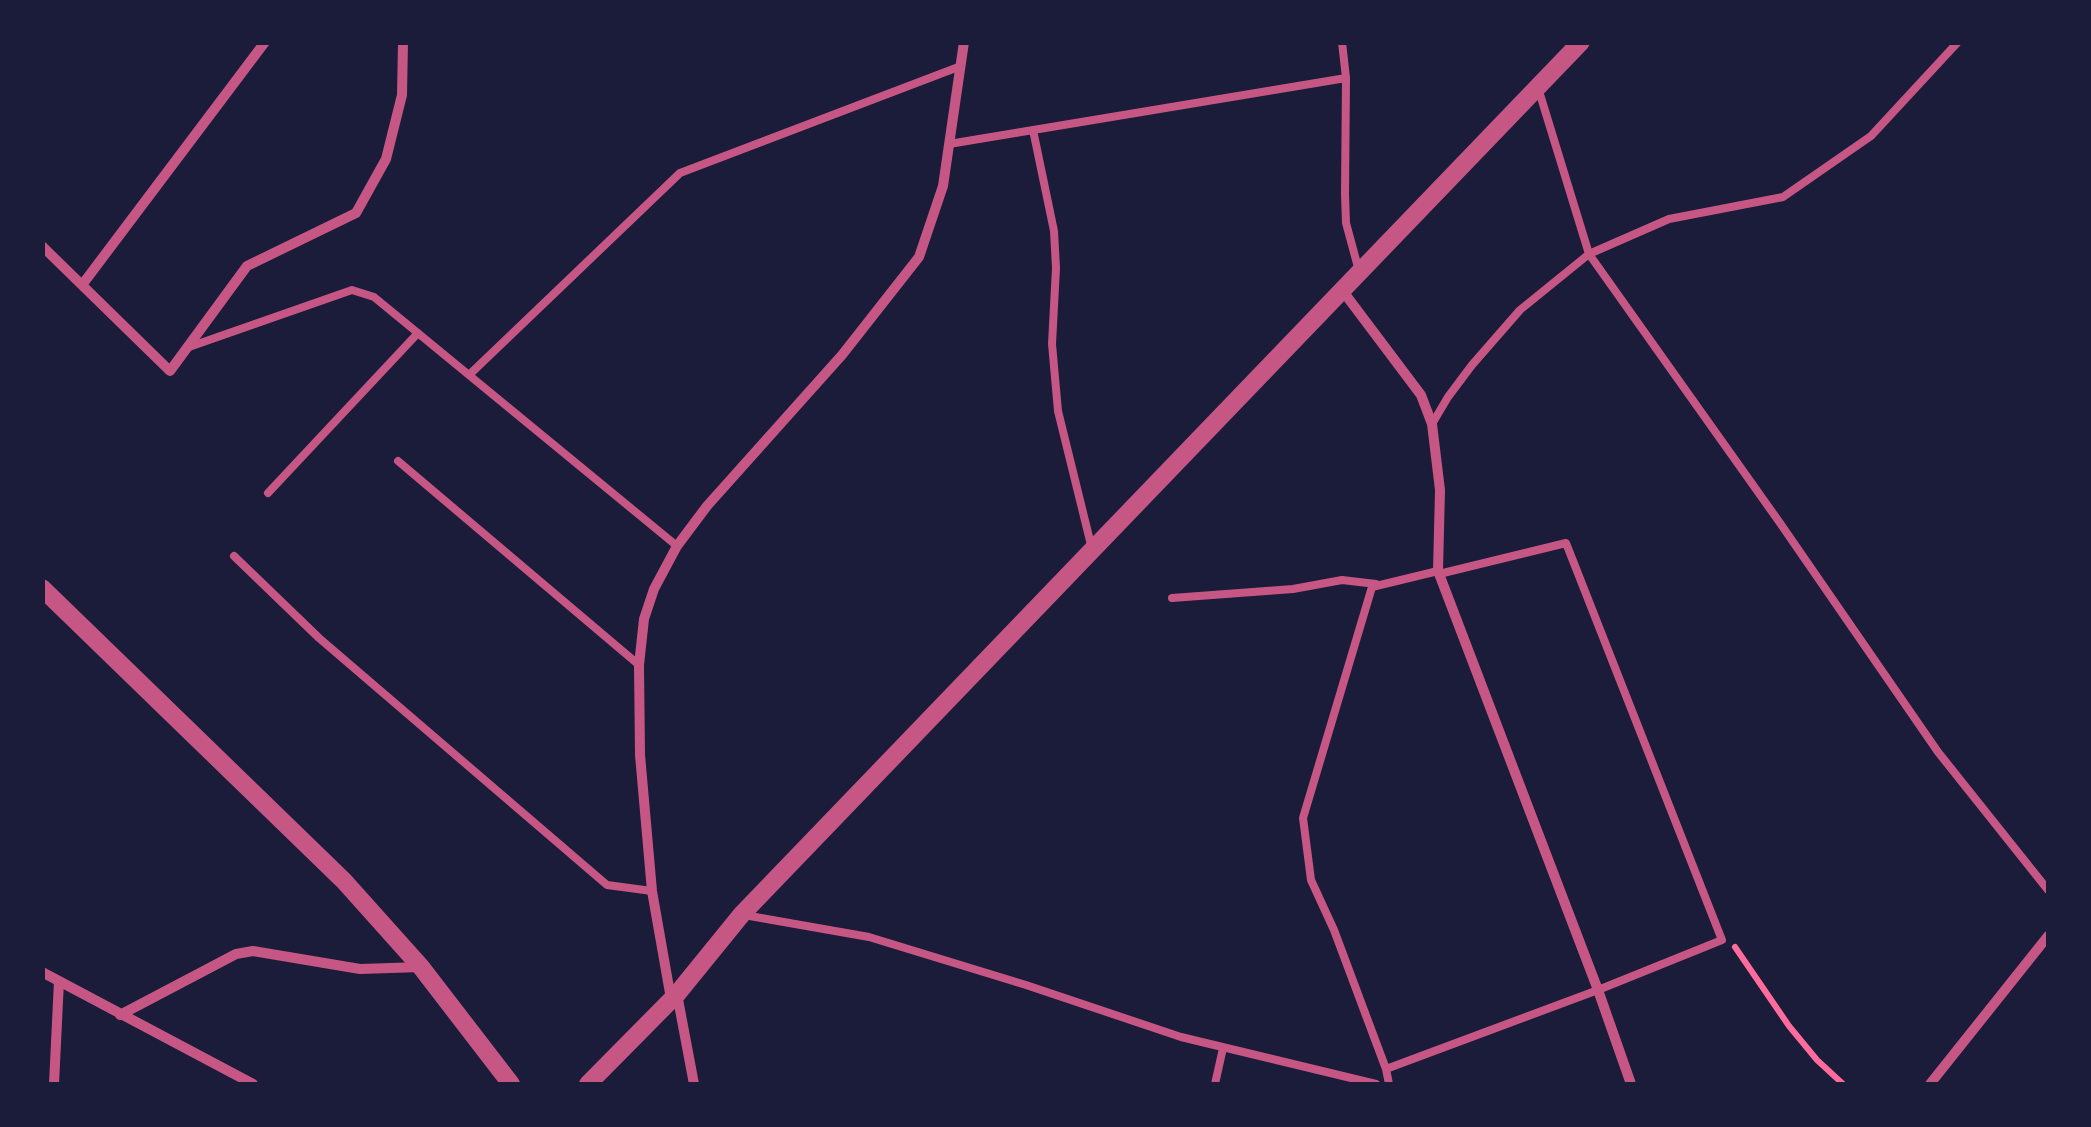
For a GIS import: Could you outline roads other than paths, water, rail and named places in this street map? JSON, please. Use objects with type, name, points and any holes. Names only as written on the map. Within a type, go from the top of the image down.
[{"type":"street","points":[[82,284],[265,42]]},
{"type":"street","points":[[42,246],[170,371],[247,266],[356,213],[386,159],[402,94],[403,42]]},
{"type":"street","points":[[694,1084],[652,892],[640,755],[638,665],[644,619],[665,566],[707,506],[842,354],[919,257],[943,186],[964,42]]},
{"type":"street","points":[[588,1084],[674,997],[742,914],[1581,42]]},
{"type":"street","points":[[1342,290],[1421,395],[1432,424],[1440,490],[1438,573],[1631,1084]]},
{"type":"street","points":[[42,588],[344,882],[421,967],[511,1084]]},
{"type":"street","points":[[1930,1084],[2048,936]]},
{"type":"street","points":[[120,1015],[236,954],[253,951],[360,969],[421,967]]},
{"type":"street","points":[[42,972],[234,1080],[253,1084]]},
{"type":"street","points":[[54,1084],[59,980]]},
{"type":"lane","points":[[1342,42],[1346,78],[1346,223],[1360,272]]},
{"type":"lane","points":[[1432,424],[1472,365],[1520,310],[1590,254],[1669,219],[1784,197],[1871,136],[1958,42]]},
{"type":"lane","points":[[468,375],[680,173],[960,66]]},
{"type":"lane","points":[[948,144],[1346,78]]},
{"type":"lane","points":[[1538,86],[1590,254],[1938,752],[2048,890]]},
{"type":"lane","points":[[1034,130],[1054,231],[1052,344],[1058,411],[1092,548]]},
{"type":"lane","points":[[190,347],[352,290],[374,296],[677,546]]},
{"type":"lane","points":[[268,492],[418,333]]},
{"type":"lane","points":[[398,461],[638,665]]},
{"type":"lane","points":[[1386,1069],[1722,940],[1566,543],[1372,587],[1303,818],[1311,880],[1334,930],[1389,1084]]},
{"type":"lane","points":[[234,556],[318,638],[607,885],[652,892]]},
{"type":"lane","points":[[1172,598],[1293,589],[1342,580],[1382,585]]},
{"type":"lane","points":[[742,914],[868,937],[1181,1038],[1376,1084]]},
{"type":"lane","points":[[1215,1084],[1222,1048]]}]
